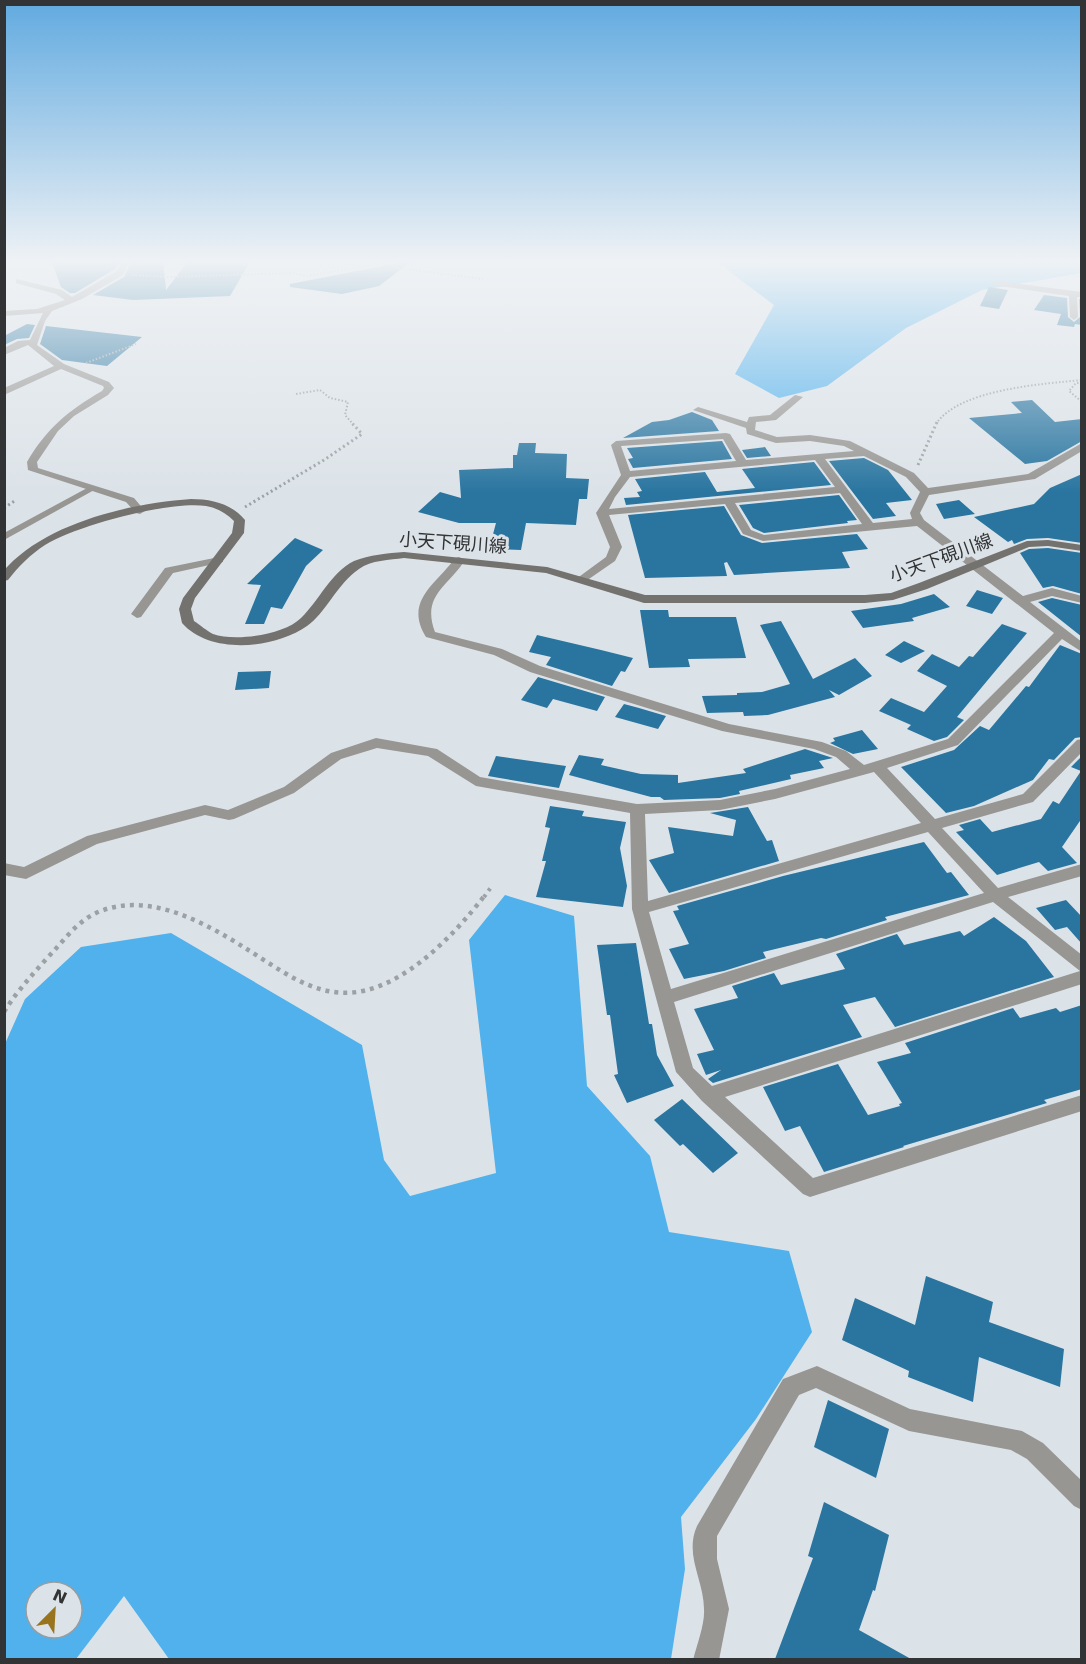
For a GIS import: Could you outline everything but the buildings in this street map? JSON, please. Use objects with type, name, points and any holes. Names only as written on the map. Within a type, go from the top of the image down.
[{"type":"main road","points":[[4,578],[10,570],[42,543],[69,531],[140,511],[188,502],[214,504],[234,513]]},
{"type":"main road","name":"小天下硯川線","points":[[234,513],[240,520],[238,532],[189,598],[185,609],[189,623],[208,636],[228,641],[255,640],[282,634],[304,623],[342,576],[358,564],[384,557],[404,555],[547,570],[644,599],[865,599],[893,596],[1027,544],[1048,543],[1082,549]]},
{"type":"street","points":[[35,338],[32,346],[65,367],[106,384],[109,388],[105,393],[61,419],[32,462],[33,470],[130,500],[140,511]]},
{"type":"street","points":[[4,352],[21,343],[34,342]]},
{"type":"street","points":[[4,392],[65,367]]},
{"type":"street","points":[[798,397],[773,418],[752,419],[750,432],[776,440],[830,440],[867,452],[910,475],[925,492]]},
{"type":"street","points":[[698,410],[751,426]]},
{"type":"street","points":[[626,474],[616,445],[620,443],[726,436],[742,463]]},
{"type":"street","points":[[925,492],[1031,477],[1082,446]]},
{"type":"street","points":[[582,579],[611,559],[616,548],[601,513],[604,504],[626,474],[867,452]]},
{"type":"street","points":[[818,457],[870,527]]},
{"type":"street","points":[[601,513],[843,490]]},
{"type":"street","points":[[925,492],[915,513],[919,522],[1082,648]]},
{"type":"street","points":[[728,501],[747,532],[763,538],[919,522]]},
{"type":"street","points":[[137,614],[169,570],[219,560]]},
{"type":"street","points":[[459,560],[431,592],[425,612],[426,628],[430,634],[489,650],[536,669],[727,728],[817,745],[841,754],[861,770]]},
{"type":"street","points":[[1022,600],[1052,592],[1082,600]]},
{"type":"street","points":[[4,869],[26,873],[92,840],[205,810],[229,815],[289,790],[336,756],[376,743],[432,752],[476,781],[637,809],[720,805],[775,794],[953,742],[1062,632]]},
{"type":"street","points":[[640,909],[1028,798],[1082,743]]},
{"type":"street","points":[[876,766],[994,895],[1082,965]]},
{"type":"street","points":[[637,809],[640,909],[685,1072],[810,1188],[1082,1103]]},
{"type":"street","points":[[664,998],[994,895],[1082,870]]},
{"type":"street","points":[[708,1095],[1082,978]]},
{"type":"street","points":[[706,1659],[717,1609],[705,1559],[705,1534],[791,1387],[818,1377],[909,1419],[1014,1439],[1035,1451],[1082,1498]]},
{"type":"lane","points":[[4,537],[92,489]]},
{"type":"path","points":[[65,367],[136,344]]},
{"type":"path","points":[[1082,381],[1076,383],[1069,391],[1082,402]]},
{"type":"path","points":[[925,492],[917,465],[942,414],[962,402],[1017,390],[1082,381]]},
{"type":"path","points":[[234,513],[324,460],[362,434],[345,415],[348,402],[330,398],[320,390],[296,393]]},
{"type":"path","points":[[4,508],[16,500]]},
{"type":"path","points":[[4,1012],[26,982],[75,927],[94,914],[112,908],[135,905],[152,906],[177,913],[216,929],[287,973],[330,992],[346,993],[366,991],[392,981],[412,968],[463,921],[492,886]]},
{"type":"shaded area","points":[[756,338],[893,338],[827,386],[779,398],[735,374]]},
{"type":"shaded area","points":[[505,895],[574,916],[587,1086],[650,1156],[669,1232],[789,1251],[812,1332],[756,1419],[681,1517],[685,1569],[671,1659],[169,1659],[124,1596],[76,1659],[5,1659],[4,1046],[25,999],[81,947],[171,933],[362,1045],[384,1160],[410,1196],[496,1173],[469,940]]}]
